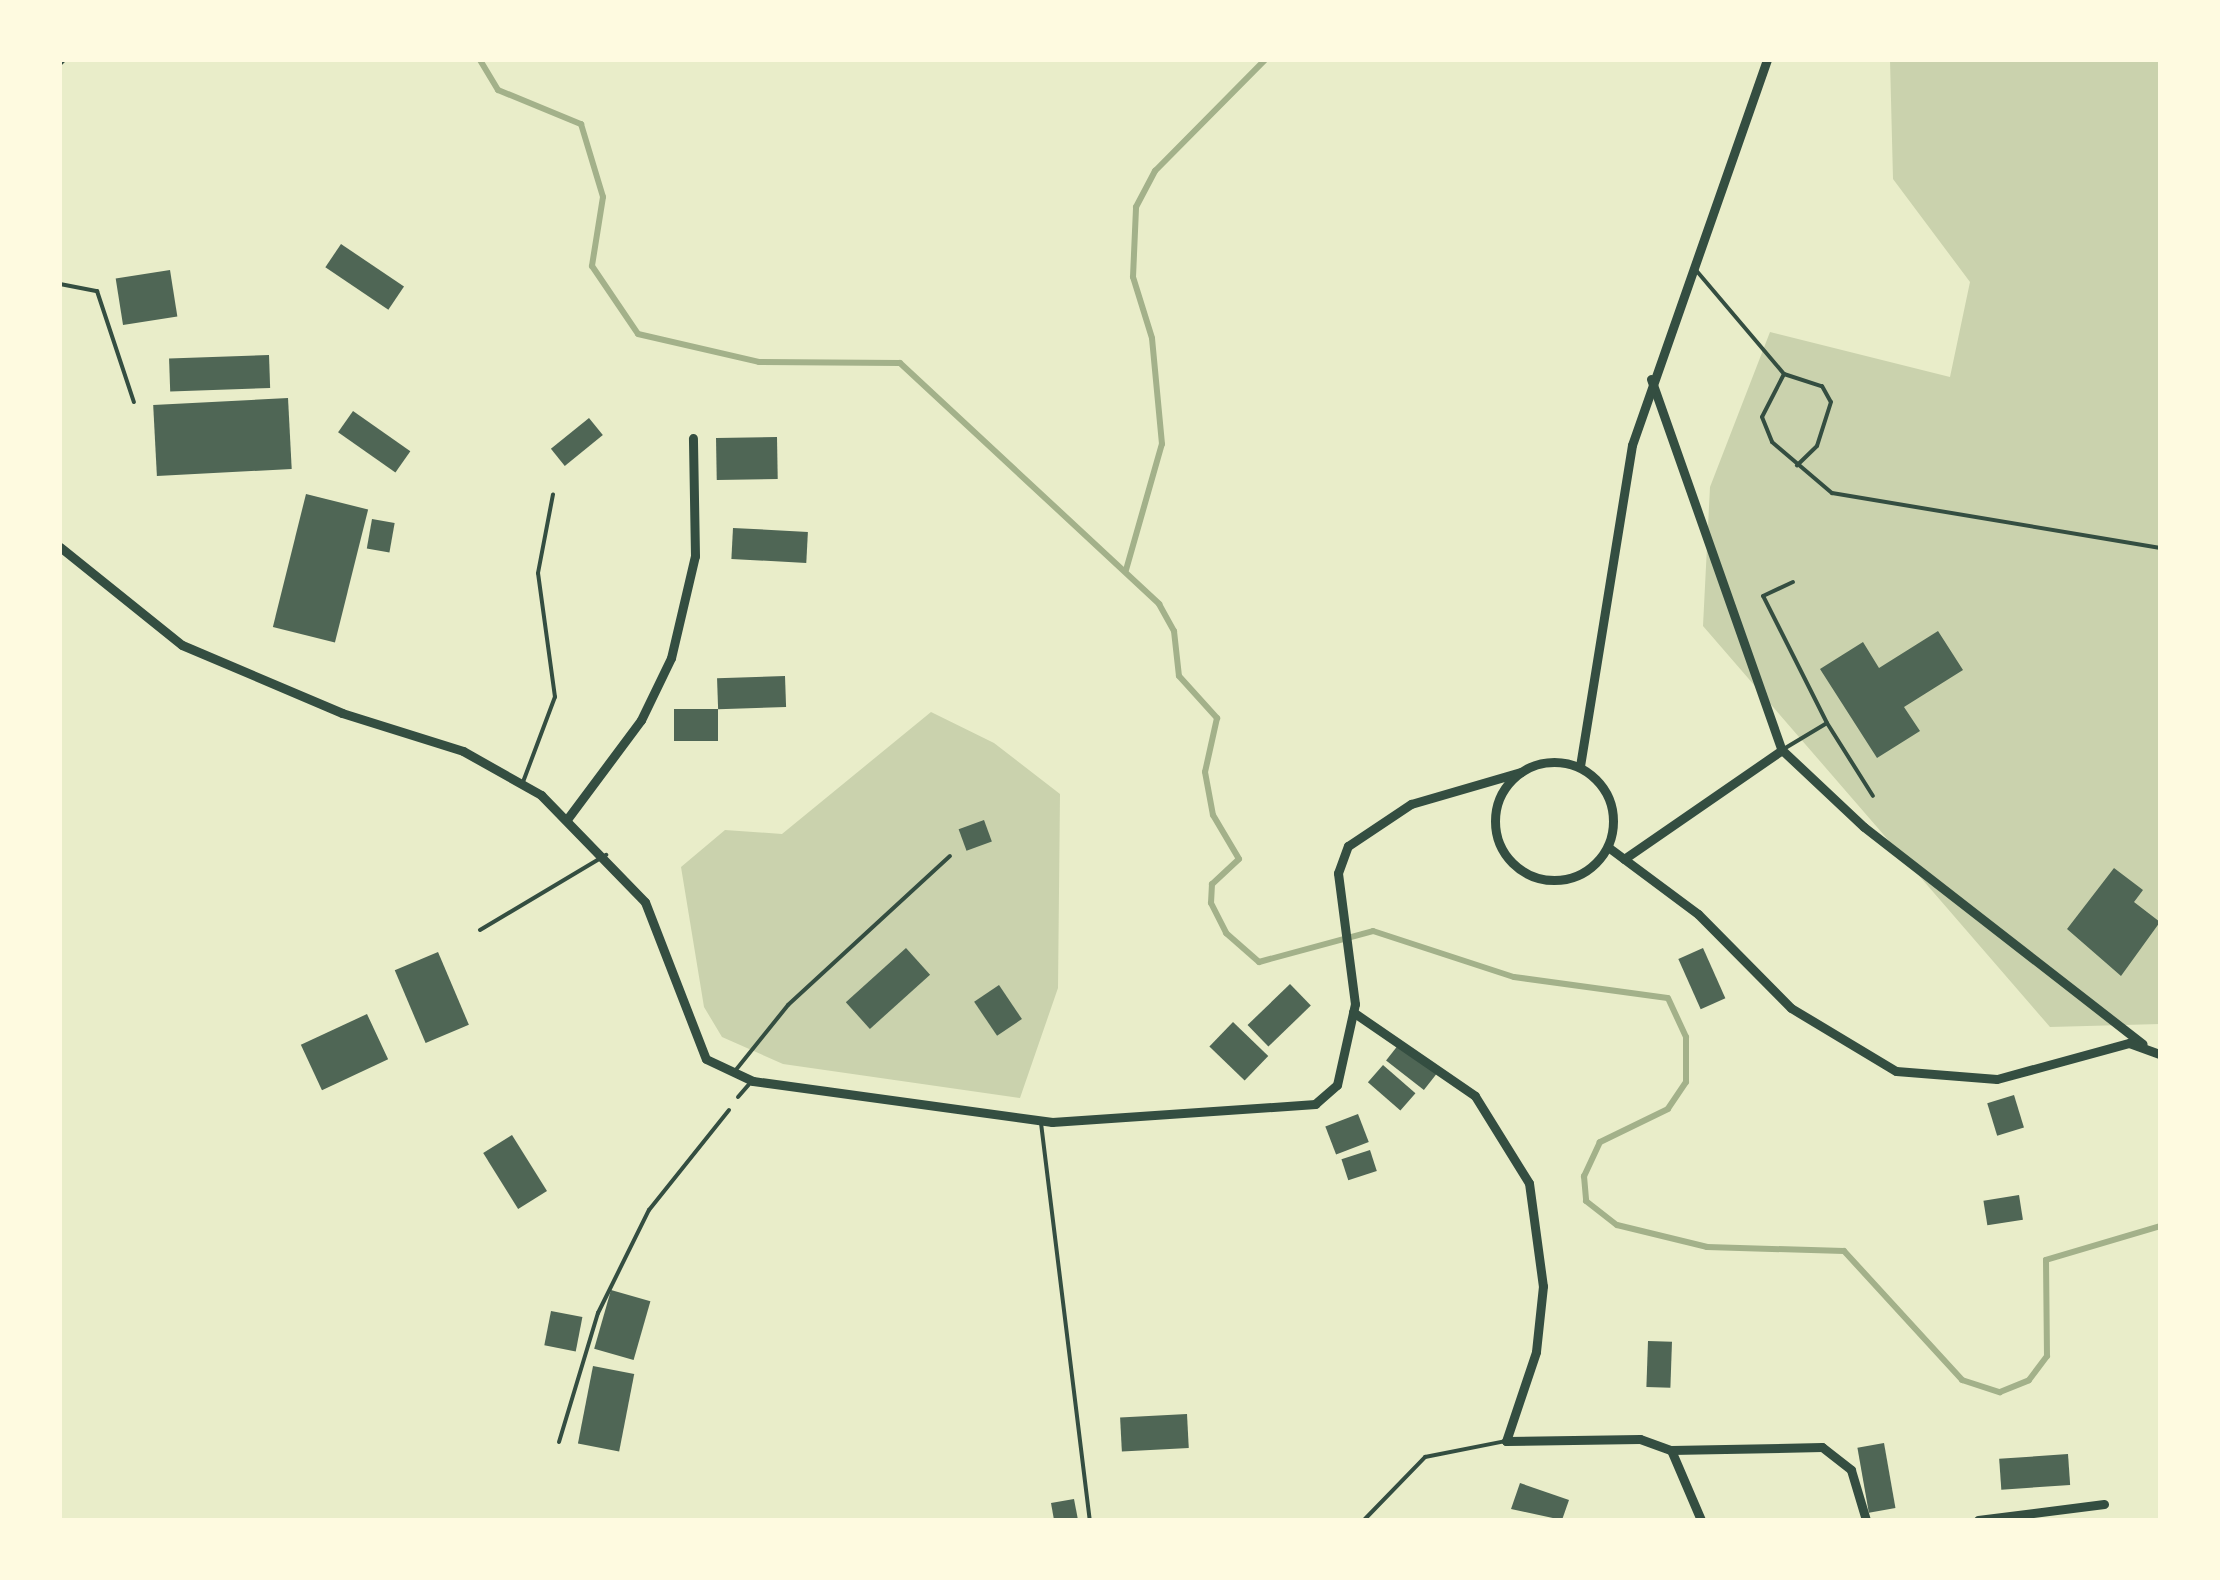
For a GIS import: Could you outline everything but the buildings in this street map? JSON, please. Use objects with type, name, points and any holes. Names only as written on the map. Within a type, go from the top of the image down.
[{"type":"street","points":[[1580,766],[1620,498],[1651,379],[1767,60]]},
{"type":"street","points":[[1651,379],[1782,750],[1864,827],[2160,1054]]},
{"type":"street","points":[[568,818],[640,720],[672,658],[695,556],[692,438]]},
{"type":"street","points":[[60,546],[182,645],[523,782],[606,855],[657,924],[697,1046],[732,1076],[753,1081],[1041,1121],[1315,1104],[1337,1085],[1353,1012],[1353,952],[1338,873],[1358,833],[1466,783],[1521,772],[1549,760],[1580,766],[1609,801],[1608,847],[1588,870],[1558,881],[1527,876],[1503,855],[1493,826],[1498,795],[1521,772]]},
{"type":"street","points":[[1624,858],[1782,750]]},
{"type":"street","points":[[1608,847],[1698,914],[1792,1008],[1896,1071],[1997,1078],[2144,1044]]},
{"type":"street","points":[[1353,1012],[1475,1096],[1528,1183],[1543,1286],[1536,1352],[1506,1441],[1640,1439],[1670,1450],[1822,1447],[1851,1470],[1866,1520]]},
{"type":"street","points":[[1670,1450],[1702,1520]]},
{"type":"street","points":[[1978,1520],[2104,1504]]},
{"type":"lane","points":[[1692,265],[1784,374],[1822,386],[1831,402],[1817,446],[1797,465]]},
{"type":"lane","points":[[60,284],[97,292],[134,402]]},
{"type":"lane","points":[[1784,374],[1762,417],[1797,465],[1832,492],[2160,548]]},
{"type":"lane","points":[[523,782],[556,697],[538,573],[553,494]]},
{"type":"lane","points":[[1793,582],[1762,596],[1827,723],[1873,796]]},
{"type":"lane","points":[[1782,750],[1827,723]]},
{"type":"lane","points":[[480,930],[606,855]]},
{"type":"lane","points":[[732,1076],[788,1005],[950,856]]},
{"type":"lane","points":[[738,1097],[753,1081]]},
{"type":"lane","points":[[558,1442],[598,1313],[649,1210],[730,1110]]},
{"type":"lane","points":[[1041,1121],[1090,1520]]},
{"type":"lane","points":[[1364,1520],[1425,1457],[1506,1441]]},
{"type":"green space","points":[[1890,60],[2160,60],[2160,1024],[2050,1027],[1703,626],[1710,487],[1770,332],[1950,377],[1970,282],[1893,179]]},
{"type":"green space","points":[[931,712],[994,743],[1060,794],[1058,988],[1020,1098],[783,1064],[722,1037],[704,1007],[681,867],[725,830],[782,834]]},
{"type":"waterway","points":[[480,60],[498,90],[581,124],[603,197],[592,266],[638,334],[759,362],[900,363],[1159,604],[1174,631],[1179,676],[1217,718],[1205,772],[1213,815],[1239,859],[1212,884],[1211,903],[1226,933],[1259,962],[1373,931],[1514,977],[1668,998],[1686,1037],[1686,1082],[1668,1109],[1600,1142],[1584,1176],[1586,1201],[1617,1225],[1707,1247],[1844,1251],[1962,1380],[2000,1392],[2029,1380],[2047,1356],[2046,1260],[2160,1226]]},
{"type":"waterway","points":[[1126,570],[1162,444],[1152,338],[1133,277],[1136,207],[1155,171],[1265,60]]}]
